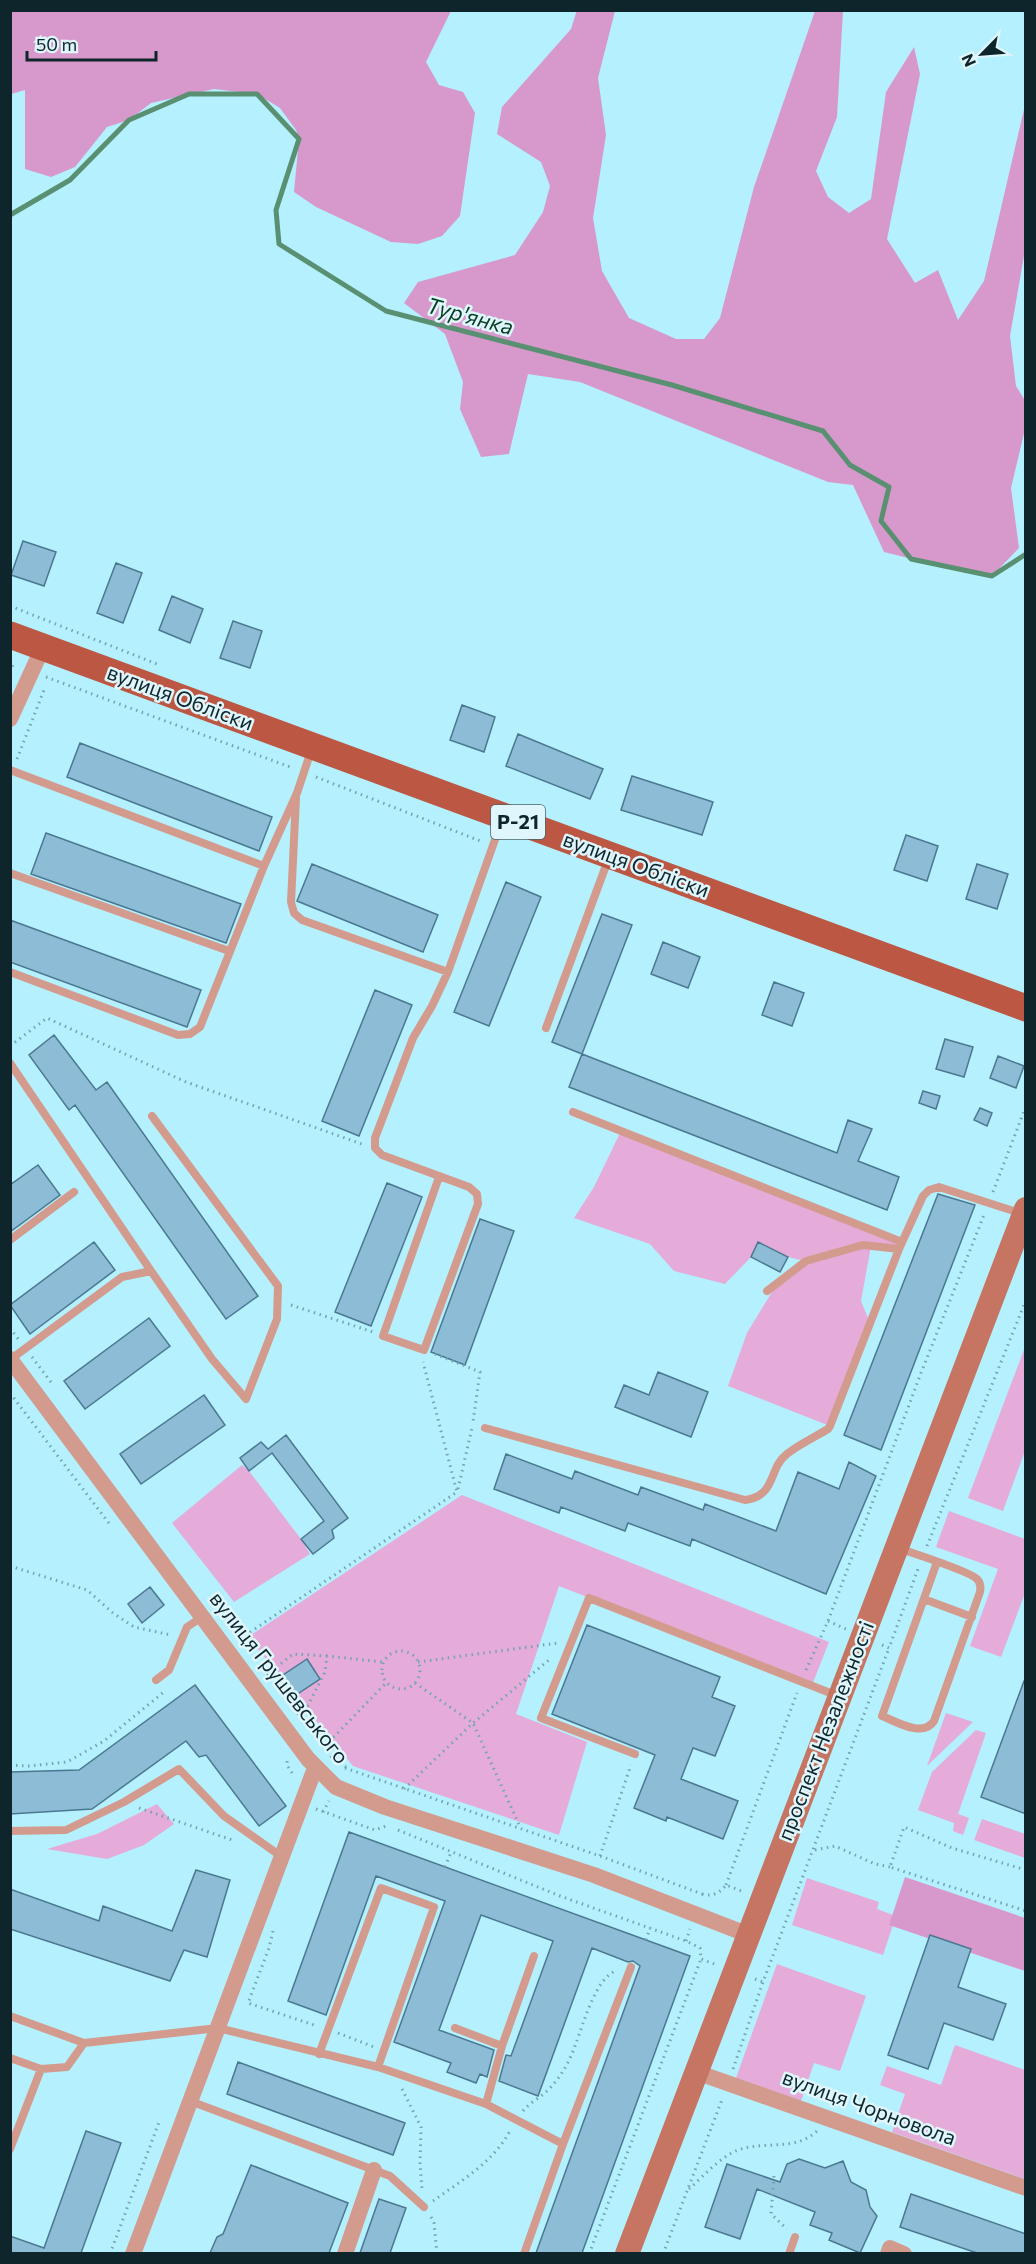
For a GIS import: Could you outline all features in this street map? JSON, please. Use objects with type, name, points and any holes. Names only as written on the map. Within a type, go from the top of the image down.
[{"type":"main road","name":"вулиця Обліски","points":[[10,635],[1026,1008]]},
{"type":"main road","name":"проспект Незалежності","points":[[627,2253],[838,1696],[1025,1212]]},
{"type":"street","points":[[10,719],[43,647]]},
{"type":"street","name":"вулиця Грушевського","points":[[10,1359],[315,1768],[336,1787],[385,1807],[594,1875],[749,1935]]},
{"type":"street","points":[[139,2252],[190,2101],[315,1768]]},
{"type":"street","name":"вулиця Чорновола","points":[[696,2072],[1026,2188]]},
{"type":"street","points":[[345,2253],[374,2170]]},
{"type":"street","points":[[888,2253],[890,2248],[904,2253]]},
{"type":"lane","points":[[10,972],[178,1035],[190,1034],[200,1027],[229,951],[297,793],[313,747]]},
{"type":"lane","points":[[11,771],[264,867]]},
{"type":"lane","points":[[297,793],[291,902],[294,913],[302,920],[448,972]]},
{"type":"lane","points":[[438,1177],[383,1336],[424,1350],[478,1204],[477,1194],[469,1187],[382,1155],[375,1148],[375,1138],[413,1038],[448,972],[503,817]]},
{"type":"lane","points":[[546,1028],[610,856]]},
{"type":"lane","points":[[10,873],[229,951]]},
{"type":"lane","points":[[10,1064],[212,1359],[246,1400],[278,1319],[278,1286],[152,1116]]},
{"type":"lane","points":[[573,1112],[900,1245]]},
{"type":"lane","points":[[485,1428],[745,1500],[756,1498],[765,1492],[785,1455],[830,1426],[900,1245],[923,1196],[929,1190],[939,1187],[1025,1212]]},
{"type":"lane","points":[[10,1240],[74,1192]]},
{"type":"lane","points":[[767,1292],[806,1261],[863,1245],[900,1245]]},
{"type":"lane","points":[[10,1359],[122,1277],[151,1271]]},
{"type":"lane","points":[[896,1548],[976,1577],[980,1582],[981,1592],[932,1724],[924,1730],[882,1716],[937,1563]]},
{"type":"lane","points":[[635,1754],[541,1718],[589,1598],[838,1696]]},
{"type":"lane","points":[[924,1599],[972,1617]]},
{"type":"lane","points":[[156,1680],[169,1670],[187,1627],[203,1616]]},
{"type":"lane","points":[[10,1831],[66,1830],[124,1802],[179,1769],[224,1816],[282,1857]]},
{"type":"lane","points":[[319,2054],[381,1888],[434,1907],[378,2067]]},
{"type":"lane","points":[[486,2104],[502,2046],[534,1956]]},
{"type":"lane","points":[[524,2253],[631,1967]]},
{"type":"lane","points":[[10,2016],[84,2043],[218,2028],[378,2067],[486,2104],[563,2144]]},
{"type":"lane","points":[[455,2028],[502,2046]]},
{"type":"lane","points":[[10,2058],[41,2069],[67,2067],[84,2043]]},
{"type":"lane","points":[[10,2149],[41,2069]]},
{"type":"lane","points":[[190,2101],[390,2176],[424,2207]]},
{"type":"lane","points":[[789,2253],[795,2237]]},
{"type":"path","points":[[10,672],[12,664],[304,772],[493,846]]},
{"type":"path","points":[[11,771],[44,688]]},
{"type":"path","points":[[10,1046],[47,1018],[186,1082],[375,1148]]},
{"type":"path","points":[[726,1885],[801,1680],[828,1621],[921,1373],[1026,1106]]},
{"type":"path","points":[[663,2253],[729,2082],[763,1982],[923,1557],[1026,1300]]},
{"type":"path","points":[[278,1301],[383,1336]]},
{"type":"path","points":[[420,1348],[457,1492]]},
{"type":"path","points":[[240,1639],[457,1492],[473,1424],[480,1372],[420,1348]]},
{"type":"path","points":[[10,1393],[115,1530]]},
{"type":"path","points":[[10,1566],[87,1590],[113,1613],[134,1627],[183,1638]]},
{"type":"path","points":[[828,1621],[889,1648]]},
{"type":"path","points":[[418,1662],[571,1641]]},
{"type":"path","points":[[404,1789],[473,1723],[571,1641]]},
{"type":"path","points":[[401,1651],[411,1654],[418,1662],[420,1673],[415,1683],[409,1688],[401,1690],[393,1688],[386,1683],[382,1673],[383,1662],[390,1654],[401,1651]]},
{"type":"path","points":[[267,1675],[293,1654],[383,1662]]},
{"type":"path","points":[[301,1718],[325,1672],[327,1656]]},
{"type":"path","points":[[324,1746],[386,1683]]},
{"type":"path","points":[[415,1683],[473,1723],[520,1828]]},
{"type":"path","points":[[10,1765],[29,1766],[67,1762],[104,1742],[165,1691]]},
{"type":"path","points":[[284,1753],[288,1759],[287,1765],[305,1794]]},
{"type":"path","points":[[600,1856],[635,1754]]},
{"type":"path","points":[[323,1812],[346,1767],[702,1894]]},
{"type":"path","points":[[124,1802],[237,1841]]},
{"type":"path","points":[[310,1815],[313,1808],[375,1830],[386,1826],[560,1896],[700,1948],[701,1959],[589,2253]]},
{"type":"path","points":[[890,1867],[904,1827],[952,1848],[1026,1870]]},
{"type":"path","points":[[814,1850],[835,1846],[875,1864],[1026,1911]]},
{"type":"path","points":[[445,1867],[451,1852]]},
{"type":"path","points":[[274,1927],[269,1948],[248,2003],[379,2049]]},
{"type":"path","points":[[646,1940],[650,1928]]},
{"type":"path","points":[[701,1959],[763,1982]]},
{"type":"path","points":[[424,2207],[484,2165],[505,2141],[516,2120],[530,2102],[546,2092],[565,2069],[585,2016],[611,1972],[631,1967]]},
{"type":"path","points":[[394,2073],[421,2127],[420,2164],[424,2207],[434,2223],[437,2253]]},
{"type":"path","points":[[110,2253],[159,2122]]},
{"type":"path","points":[[688,2190],[728,2155],[744,2148],[791,2145],[812,2136],[817,2131]]},
{"type":"path","points":[[774,2176],[771,2214],[795,2237]]},
{"type":"shaded area","points":[[11,10],[451,11],[426,62],[439,85],[463,92],[475,113],[460,216],[442,236],[418,244],[391,242],[316,207],[294,192],[299,139],[296,130],[280,108],[257,94],[214,89],[151,103],[129,120],[107,127],[75,167],[51,177],[25,169],[25,90],[11,94]]},
{"type":"shaded area","points":[[577,10],[615,11],[598,78],[606,135],[593,218],[602,271],[629,318],[676,339],[704,339],[720,318],[754,187],[815,11],[843,11],[837,117],[816,171],[828,197],[849,213],[871,199],[886,92],[914,47],[920,74],[887,239],[915,283],[938,270],[958,320],[984,281],[1025,105],[1025,250],[1010,336],[1016,386],[1026,402],[1025,429],[1011,488],[1019,548],[992,576],[884,552],[853,485],[828,482],[580,382],[528,374],[509,454],[481,457],[460,409],[463,382],[445,334],[404,303],[418,282],[515,255],[543,212],[550,186],[541,162],[497,134],[502,107],[571,29]]},
{"type":"shaded area","points":[[621,1131],[902,1242],[899,1249],[871,1246],[861,1301],[870,1323],[830,1426],[728,1386],[747,1333],[775,1287],[805,1261],[788,1257],[758,1242],[751,1257],[725,1284],[674,1271],[650,1244],[574,1218],[594,1187]]},
{"type":"shaded area","points":[[1025,1347],[1025,1451],[1003,1511],[968,1498]]},
{"type":"shaded area","points":[[242,1465],[301,1539],[310,1554],[234,1602],[172,1523]]},
{"type":"shaded area","points":[[462,1495],[829,1642],[812,1685],[559,1586],[516,1714],[587,1742],[559,1835],[353,1766],[248,1637]]},
{"type":"shaded area","points":[[949,1511],[1025,1539],[1025,1593],[1001,1657],[970,1646],[998,1569],[936,1547]]},
{"type":"shaded area","points":[[946,1713],[973,1722],[927,1766]]},
{"type":"shaded area","points":[[976,1730],[986,1733],[958,1814],[969,1818],[963,1835],[953,1831],[954,1823],[918,1810],[932,1772]]},
{"type":"shaded area","points":[[157,1804],[174,1824],[144,1845],[107,1859],[47,1849],[97,1834]]},
{"type":"shaded area","points":[[982,1819],[1025,1834],[1025,1858],[974,1840]]},
{"type":"shaded area","points":[[905,1877],[1025,1918],[1025,1971],[889,1925]]},
{"type":"shaded area","points":[[807,1878],[879,1902],[877,1909],[896,1916],[883,1955],[792,1925]]},
{"type":"shaded area","points":[[777,1964],[866,1996],[840,2071],[814,2063],[801,2101],[736,2078]]},
{"type":"shaded area","points":[[955,2045],[1025,2070],[1025,2179],[892,2132],[905,2094],[880,2085],[887,2066],[941,2085]]},
{"type":"building","points":[[23,541],[56,552],[44,586],[11,575]]},
{"type":"building","points":[[116,563],[142,573],[123,623],[97,613]]},
{"type":"building","points":[[172,596],[203,609],[190,643],[159,630]]},
{"type":"building","points":[[233,621],[262,631],[250,668],[220,658]]},
{"type":"building","points":[[462,705],[495,717],[484,752],[450,740]]},
{"type":"building","points":[[518,734],[603,769],[590,799],[506,766]]},
{"type":"building","points":[[80,743],[272,817],[259,851],[67,777]]},
{"type":"building","points":[[632,776],[713,802],[702,835],[621,810]]},
{"type":"building","points":[[46,833],[241,904],[226,943],[31,874]]},
{"type":"building","points":[[906,835],[938,846],[927,881],[894,870]]},
{"type":"building","points":[[312,864],[438,915],[423,952],[297,901]]},
{"type":"building","points":[[977,864],[1008,874],[997,909],[966,899]]},
{"type":"building","points":[[506,882],[541,897],[489,1026],[454,1012]]},
{"type":"building","points":[[602,914],[632,925],[582,1054],[552,1042]]},
{"type":"building","points":[[10,920],[201,990],[187,1027],[10,962]]},
{"type":"building","points":[[663,942],[700,957],[688,988],[651,974]]},
{"type":"building","points":[[774,982],[804,993],[792,1026],[762,1015]]},
{"type":"building","points":[[375,990],[412,1005],[359,1136],[322,1121]]},
{"type":"building","points":[[54,1035],[96,1090],[107,1082],[258,1296],[226,1319],[75,1105],[69,1110],[29,1055]]},
{"type":"building","points":[[945,1039],[973,1047],[964,1077],[936,1069]]},
{"type":"building","points":[[582,1054],[837,1153],[848,1120],[872,1129],[858,1161],[899,1177],[887,1210],[569,1087]]},
{"type":"building","points":[[998,1056],[1024,1066],[1016,1088],[990,1078]]},
{"type":"building","points":[[923,1091],[940,1096],[936,1109],[919,1103]]},
{"type":"building","points":[[980,1108],[992,1113],[987,1126],[974,1120]]},
{"type":"building","points":[[38,1165],[60,1195],[10,1232],[10,1185]]},
{"type":"building","points":[[387,1183],[422,1197],[371,1326],[335,1312]]},
{"type":"building","points":[[938,1194],[975,1205],[881,1450],[844,1435]]},
{"type":"building","points":[[480,1219],[514,1231],[465,1365],[431,1352]]},
{"type":"building","points":[[94,1242],[115,1270],[30,1334],[10,1305]]},
{"type":"building","points":[[758,1242],[788,1257],[780,1272],[751,1257]]},
{"type":"building","points":[[149,1318],[170,1346],[85,1409],[64,1381]]},
{"type":"building","points":[[658,1372],[708,1392],[691,1437],[615,1407],[624,1385],[649,1395]]},
{"type":"building","points":[[204,1395],[225,1425],[141,1484],[120,1454]]},
{"type":"building","points":[[286,1435],[348,1518],[332,1530],[334,1538],[313,1554],[301,1539],[324,1521],[272,1453],[249,1471],[240,1458],[261,1442],[268,1449]]},
{"type":"building","points":[[506,1454],[572,1479],[575,1471],[638,1495],[641,1487],[703,1510],[705,1504],[776,1531],[798,1472],[839,1489],[849,1462],[876,1476],[826,1594],[692,1539],[690,1546],[628,1523],[625,1531],[561,1507],[559,1513],[494,1489]]},
{"type":"building","points":[[150,1587],[164,1605],[142,1623],[128,1604]]},
{"type":"building","points":[[587,1625],[720,1677],[712,1697],[735,1706],[715,1756],[693,1748],[681,1779],[738,1801],[723,1839],[667,1817],[666,1821],[634,1808],[655,1755],[552,1714]]},
{"type":"building","points":[[307,1659],[320,1679],[293,1697],[280,1677]]},
{"type":"building","points":[[1024,1681],[1026,1681],[1026,1814],[981,1797]]},
{"type":"building","points":[[195,1685],[286,1806],[259,1826],[206,1755],[199,1757],[186,1741],[92,1809],[10,1814],[10,1772],[79,1770]]},
{"type":"building","points":[[349,1832],[690,1956],[582,2253],[536,2253],[640,1966],[633,1961],[628,1962],[592,1948],[538,2096],[499,2081],[506,2055],[511,2056],[553,1941],[481,1915],[439,2030],[494,2050],[487,2077],[480,2074],[476,2083],[447,2072],[451,2063],[394,2042],[445,1901],[376,1876],[326,2015],[288,2001]]},
{"type":"building","points":[[196,1870],[230,1880],[207,1957],[184,1950],[170,1981],[10,1929],[10,1889],[99,1921],[103,1906],[172,1931]]},
{"type":"building","points":[[930,1935],[971,1949],[958,1987],[1006,2004],[993,2040],[944,2023],[928,2069],[888,2055]]},
{"type":"building","points":[[238,2062],[405,2123],[393,2155],[227,2094]]},
{"type":"building","points":[[86,2131],[121,2143],[81,2253],[10,2253],[10,2236],[44,2248]]},
{"type":"building","points":[[799,2159],[825,2168],[843,2161],[851,2182],[866,2190],[870,2207],[877,2216],[860,2253],[829,2240],[832,2233],[810,2225],[815,2212],[757,2189],[740,2239],[705,2227],[727,2164],[780,2182],[787,2164]]},
{"type":"building","points":[[251,2165],[348,2203],[329,2253],[210,2253],[217,2237],[223,2234]]},
{"type":"building","points":[[911,2194],[1026,2234],[1026,2253],[977,2253],[900,2227]]},
{"type":"building","points":[[379,2199],[406,2208],[390,2253],[360,2253]]},
{"type":"waterway","name":"Тур'янка","points":[[10,215],[70,180],[129,120],[189,94],[257,94],[299,139],[276,210],[279,244],[386,311],[672,385],[823,431],[850,465],[889,487],[881,521],[911,559],[992,576],[1026,554]]}]
